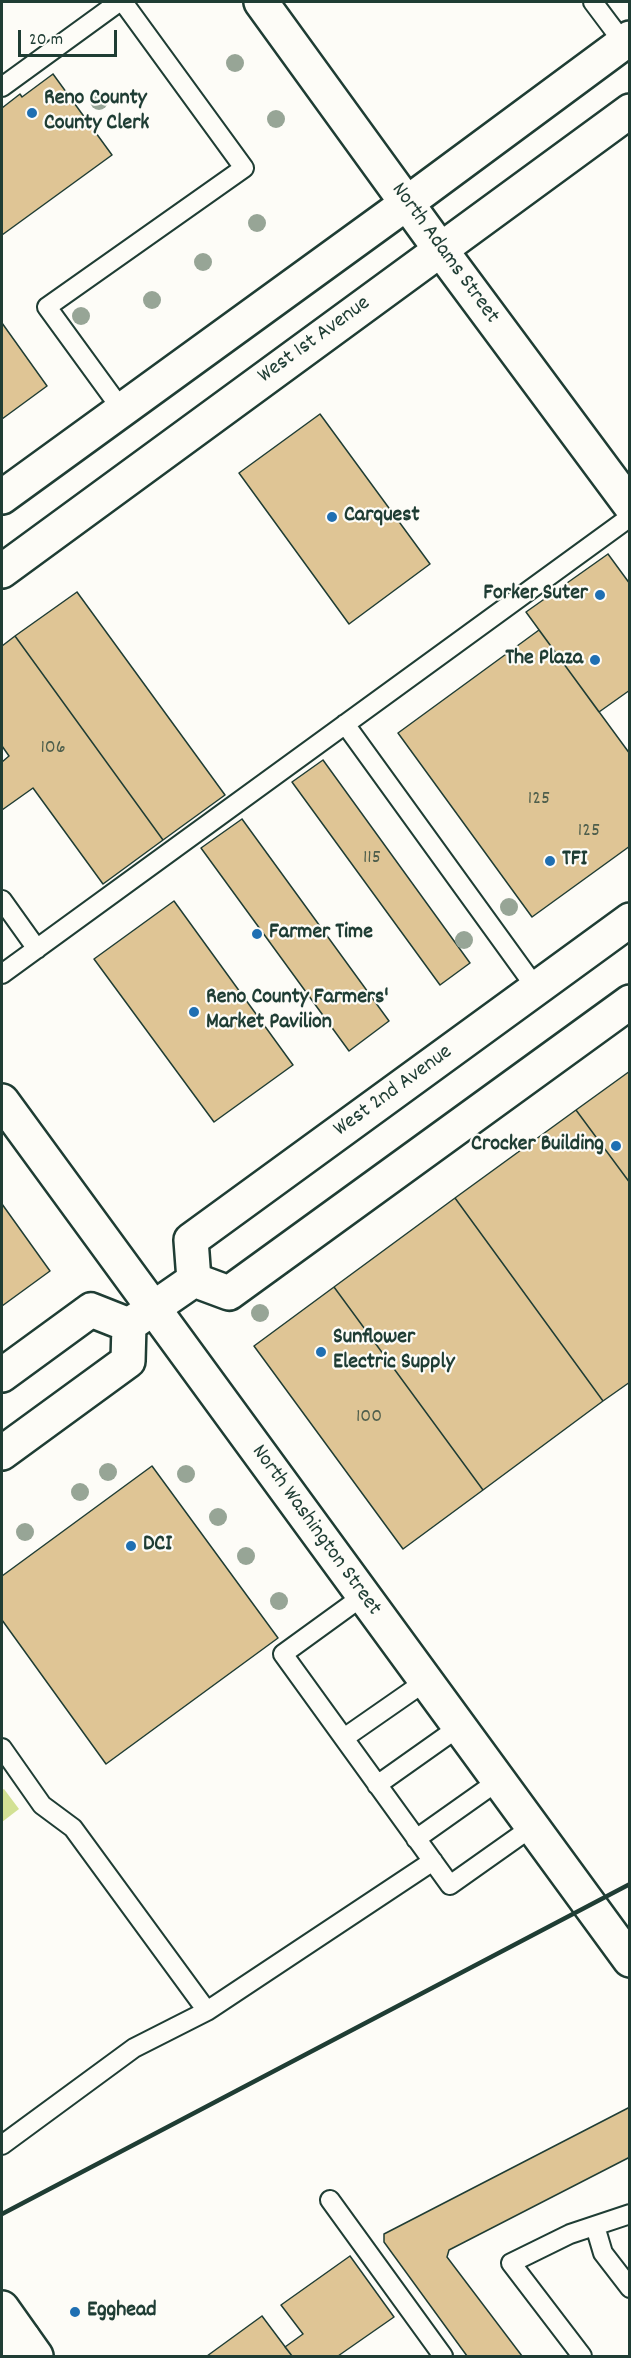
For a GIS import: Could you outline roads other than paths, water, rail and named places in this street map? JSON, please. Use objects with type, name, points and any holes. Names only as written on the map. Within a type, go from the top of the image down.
[{"type":"street","name":"North Adams Street","points":[[261,2],[406,203],[630,505]]},
{"type":"street","points":[[2,497],[626,40]]},
{"type":"street","name":"West 1st Avenue","points":[[2,570],[630,111]]},
{"type":"street","name":"West 2nd Avenue","points":[[194,1280],[191,1240],[630,920]]},
{"type":"street","points":[[2,1454],[128,1361],[141,1317],[194,1280],[229,1293],[630,1002]]},
{"type":"street","name":"North Washington Street","points":[[2,1101],[141,1317],[363,1596],[630,1960]]},
{"type":"street","points":[[2,1375],[91,1310],[141,1317]]},
{"type":"street","points":[[2,2308],[20,2349]]},
{"type":"lane","points":[[2,87],[121,2],[244,168],[47,308],[122,410]]},
{"type":"lane","points":[[593,2],[626,40]]},
{"type":"lane","points":[[2,974],[630,518]]},
{"type":"lane","points":[[345,724],[536,988]]},
{"type":"lane","points":[[2,900],[37,949]]},
{"type":"lane","points":[[363,1596],[283,1654],[416,1839],[450,1885],[532,1827]]},
{"type":"lane","points":[[344,1738],[426,1681]]},
{"type":"lane","points":[[377,1785],[459,1727]]},
{"type":"lane","points":[[2,1748],[42,1804],[73,1828],[207,2012]]},
{"type":"lane","points":[[416,1839],[498,1781]]},
{"type":"lane","points":[[2,2145],[134,2048],[207,2012],[433,1861]]},
{"type":"lane","points":[[330,2200],[443,2356]]},
{"type":"lane","points":[[582,2356],[511,2263],[570,2234],[630,2214]]},
{"type":"lane","points":[[595,2226],[603,2253],[630,2288]]},
{"type":"railway","points":[[2,2214],[630,1884]]},
{"type":"place","name":"Reno County County Clerk","points":[[32,113]]},
{"type":"place","name":"Carquest","points":[[332,517]]},
{"type":"place","name":"Forker Suter","points":[[600,595]]},
{"type":"place","name":"The Plaza","points":[[595,660]]},
{"type":"place","name":"TFI","points":[[550,861]]},
{"type":"place","name":"Farmer Time","points":[[257,934]]},
{"type":"place","name":"Reno County Farmers' Market Pavilion","points":[[194,1012]]},
{"type":"place","name":"Crocker Building","points":[[616,1146]]},
{"type":"place","name":"Sunflower Electric Supply","points":[[321,1352]]},
{"type":"place","name":"DCI","points":[[131,1546]]},
{"type":"place","name":"Egghead","points":[[75,2312]]}]
